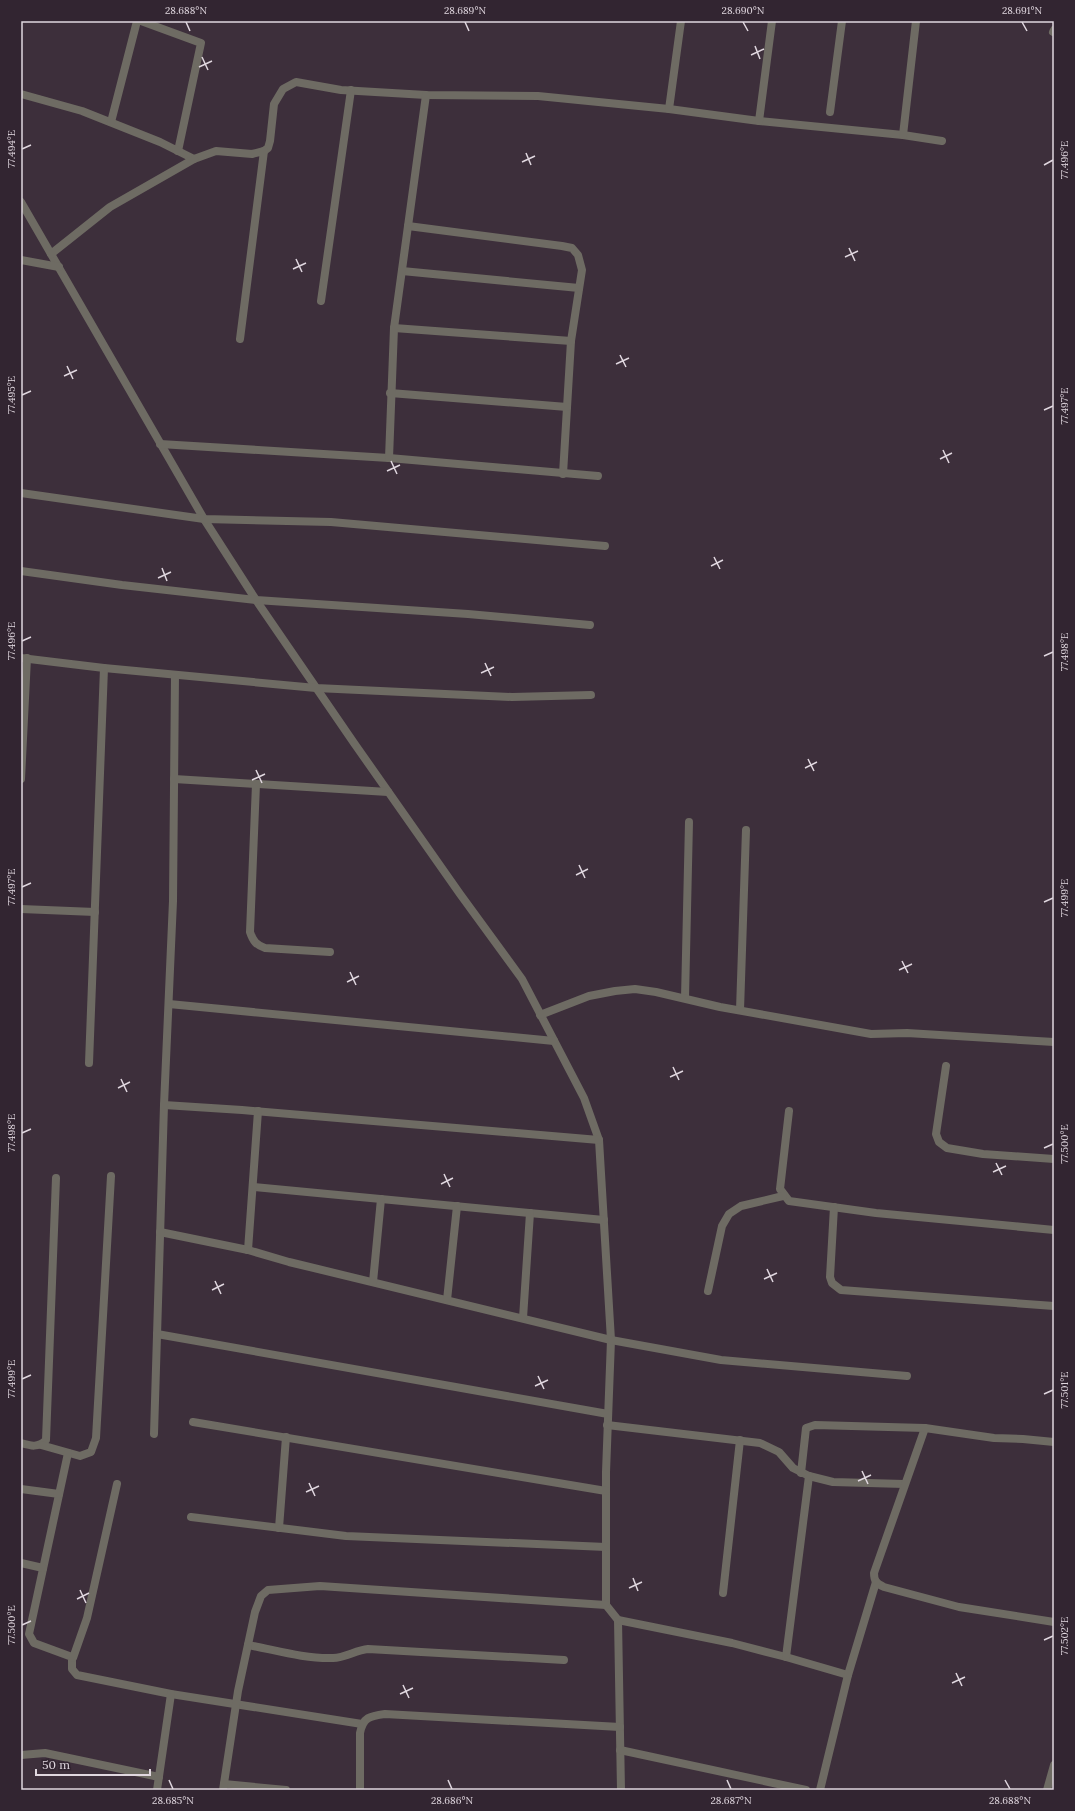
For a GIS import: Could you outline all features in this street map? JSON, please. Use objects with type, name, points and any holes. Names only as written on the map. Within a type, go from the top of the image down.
[{"type":"street","points":[[111,122],[137,21]]},
{"type":"street","points":[[141,21],[201,43],[178,151]]},
{"type":"street","points":[[669,109],[681,21]]},
{"type":"street","points":[[760,121],[772,21]]},
{"type":"street","points":[[830,112],[842,21]]},
{"type":"street","points":[[903,135],[916,21]]},
{"type":"street","points":[[51,254],[110,207],[194,159],[216,151],[252,154],[264,151],[268,148],[270,141],[274,104],[283,89],[296,82],[351,90],[426,95],[538,96],[669,109],[760,121],[903,135],[942,141]]},
{"type":"street","points":[[321,301],[351,90]]},
{"type":"street","points":[[21,94],[82,111],[111,122],[194,159]]},
{"type":"street","points":[[388,458],[394,328],[426,95]]},
{"type":"street","points":[[240,339],[264,151]]},
{"type":"street","points":[[21,202],[204,519],[256,600],[316,688],[460,894],[522,979],[584,1098],[599,1140],[611,1340],[607,1425],[606,1605],[618,1620],[621,1790]]},
{"type":"street","points":[[408,226],[572,248],[578,255],[582,270],[570,341],[563,474]]},
{"type":"street","points":[[21,260],[59,267]]},
{"type":"street","points":[[402,271],[579,288]]},
{"type":"street","points":[[394,328],[570,341]]},
{"type":"street","points":[[390,393],[567,407]]},
{"type":"street","points":[[160,444],[388,458],[598,476]]},
{"type":"street","points":[[21,493],[204,519],[331,522],[605,546]]},
{"type":"street","points":[[21,572],[256,600],[468,614],[590,625]]},
{"type":"street","points":[[21,779],[24,658],[104,668],[316,688],[512,698],[591,695]]},
{"type":"street","points":[[89,1063],[104,668]]},
{"type":"street","points":[[154,1434],[164,1105],[173,901],[175,675]]},
{"type":"street","points":[[174,779],[388,792]]},
{"type":"street","points":[[256,784],[250,932],[252,938],[259,946],[265,948],[330,952]]},
{"type":"street","points":[[685,998],[689,822]]},
{"type":"street","points":[[740,1010],[746,830]]},
{"type":"street","points":[[21,909],[95,912]]},
{"type":"street","points":[[540,1015],[589,996],[615,991],[636,990],[656,992],[740,1010],[871,1034],[907,1033],[1054,1042]]},
{"type":"street","points":[[169,1004],[554,1041]]},
{"type":"street","points":[[946,1066],[936,1134],[939,1142],[947,1148],[982,1154],[1054,1159]]},
{"type":"street","points":[[164,1105],[258,1111],[599,1140]]},
{"type":"street","points":[[248,1250],[258,1111]]},
{"type":"street","points":[[789,1111],[780,1189],[788,1201],[876,1213],[1054,1230]]},
{"type":"street","points":[[41,1444],[80,1456],[91,1452],[96,1438],[111,1176]]},
{"type":"street","points":[[21,1444],[33,1446],[41,1444],[46,1440],[56,1178]]},
{"type":"street","points":[[253,1187],[604,1220]]},
{"type":"street","points":[[708,1291],[722,1226],[729,1214],[741,1206],[784,1196]]},
{"type":"street","points":[[374,1282],[381,1199]]},
{"type":"street","points":[[446,1300],[457,1206]]},
{"type":"street","points":[[834,1207],[830,1277],[832,1283],[841,1290],[1054,1306]]},
{"type":"street","points":[[523,1318],[530,1213]]},
{"type":"street","points":[[160,1232],[248,1250],[289,1262],[611,1340],[720,1360],[907,1376]]},
{"type":"street","points":[[157,1334],[608,1414]]},
{"type":"street","points":[[193,1422],[606,1491]]},
{"type":"street","points":[[607,1425],[760,1443],[779,1452],[793,1468],[800,1473],[809,1476],[834,1482],[904,1484]]},
{"type":"street","points":[[800,1473],[806,1428],[815,1425],[925,1428],[994,1438],[1054,1442]]},
{"type":"street","points":[[820,1790],[848,1675],[876,1582],[874,1573],[904,1484],[925,1428]]},
{"type":"street","points":[[279,1528],[286,1437]]},
{"type":"street","points":[[723,1593],[740,1440]]},
{"type":"street","points":[[68,1453],[43,1568],[30,1637],[34,1643],[40,1646],[73,1658]]},
{"type":"street","points":[[786,1657],[809,1476]]},
{"type":"street","points":[[117,1484],[87,1618],[73,1658],[72,1669],[77,1675],[171,1694],[362,1724]]},
{"type":"street","points":[[21,1489],[59,1494]]},
{"type":"street","points":[[192,1517],[346,1536],[606,1548]]},
{"type":"street","points":[[21,1563],[43,1568]]},
{"type":"street","points":[[876,1582],[884,1587],[959,1607],[1054,1622]]},
{"type":"street","points":[[286,1790],[223,1787],[236,1703],[255,1612],[261,1596],[268,1590],[320,1586],[606,1605]]},
{"type":"street","points":[[618,1620],[732,1643],[848,1675]]},
{"type":"street","points":[[248,1645],[318,1658],[335,1658],[358,1650],[368,1649],[564,1660]]},
{"type":"street","points":[[157,1790],[171,1694]]},
{"type":"street","points":[[360,1790],[360,1733],[362,1724],[370,1716],[385,1714],[620,1727]]},
{"type":"street","points":[[620,1750],[806,1790]]},
{"type":"street","points":[[21,1754],[32,1752],[45,1753],[159,1777]]},
{"type":"street","points":[[1047,1790],[1054,1765]]}]
